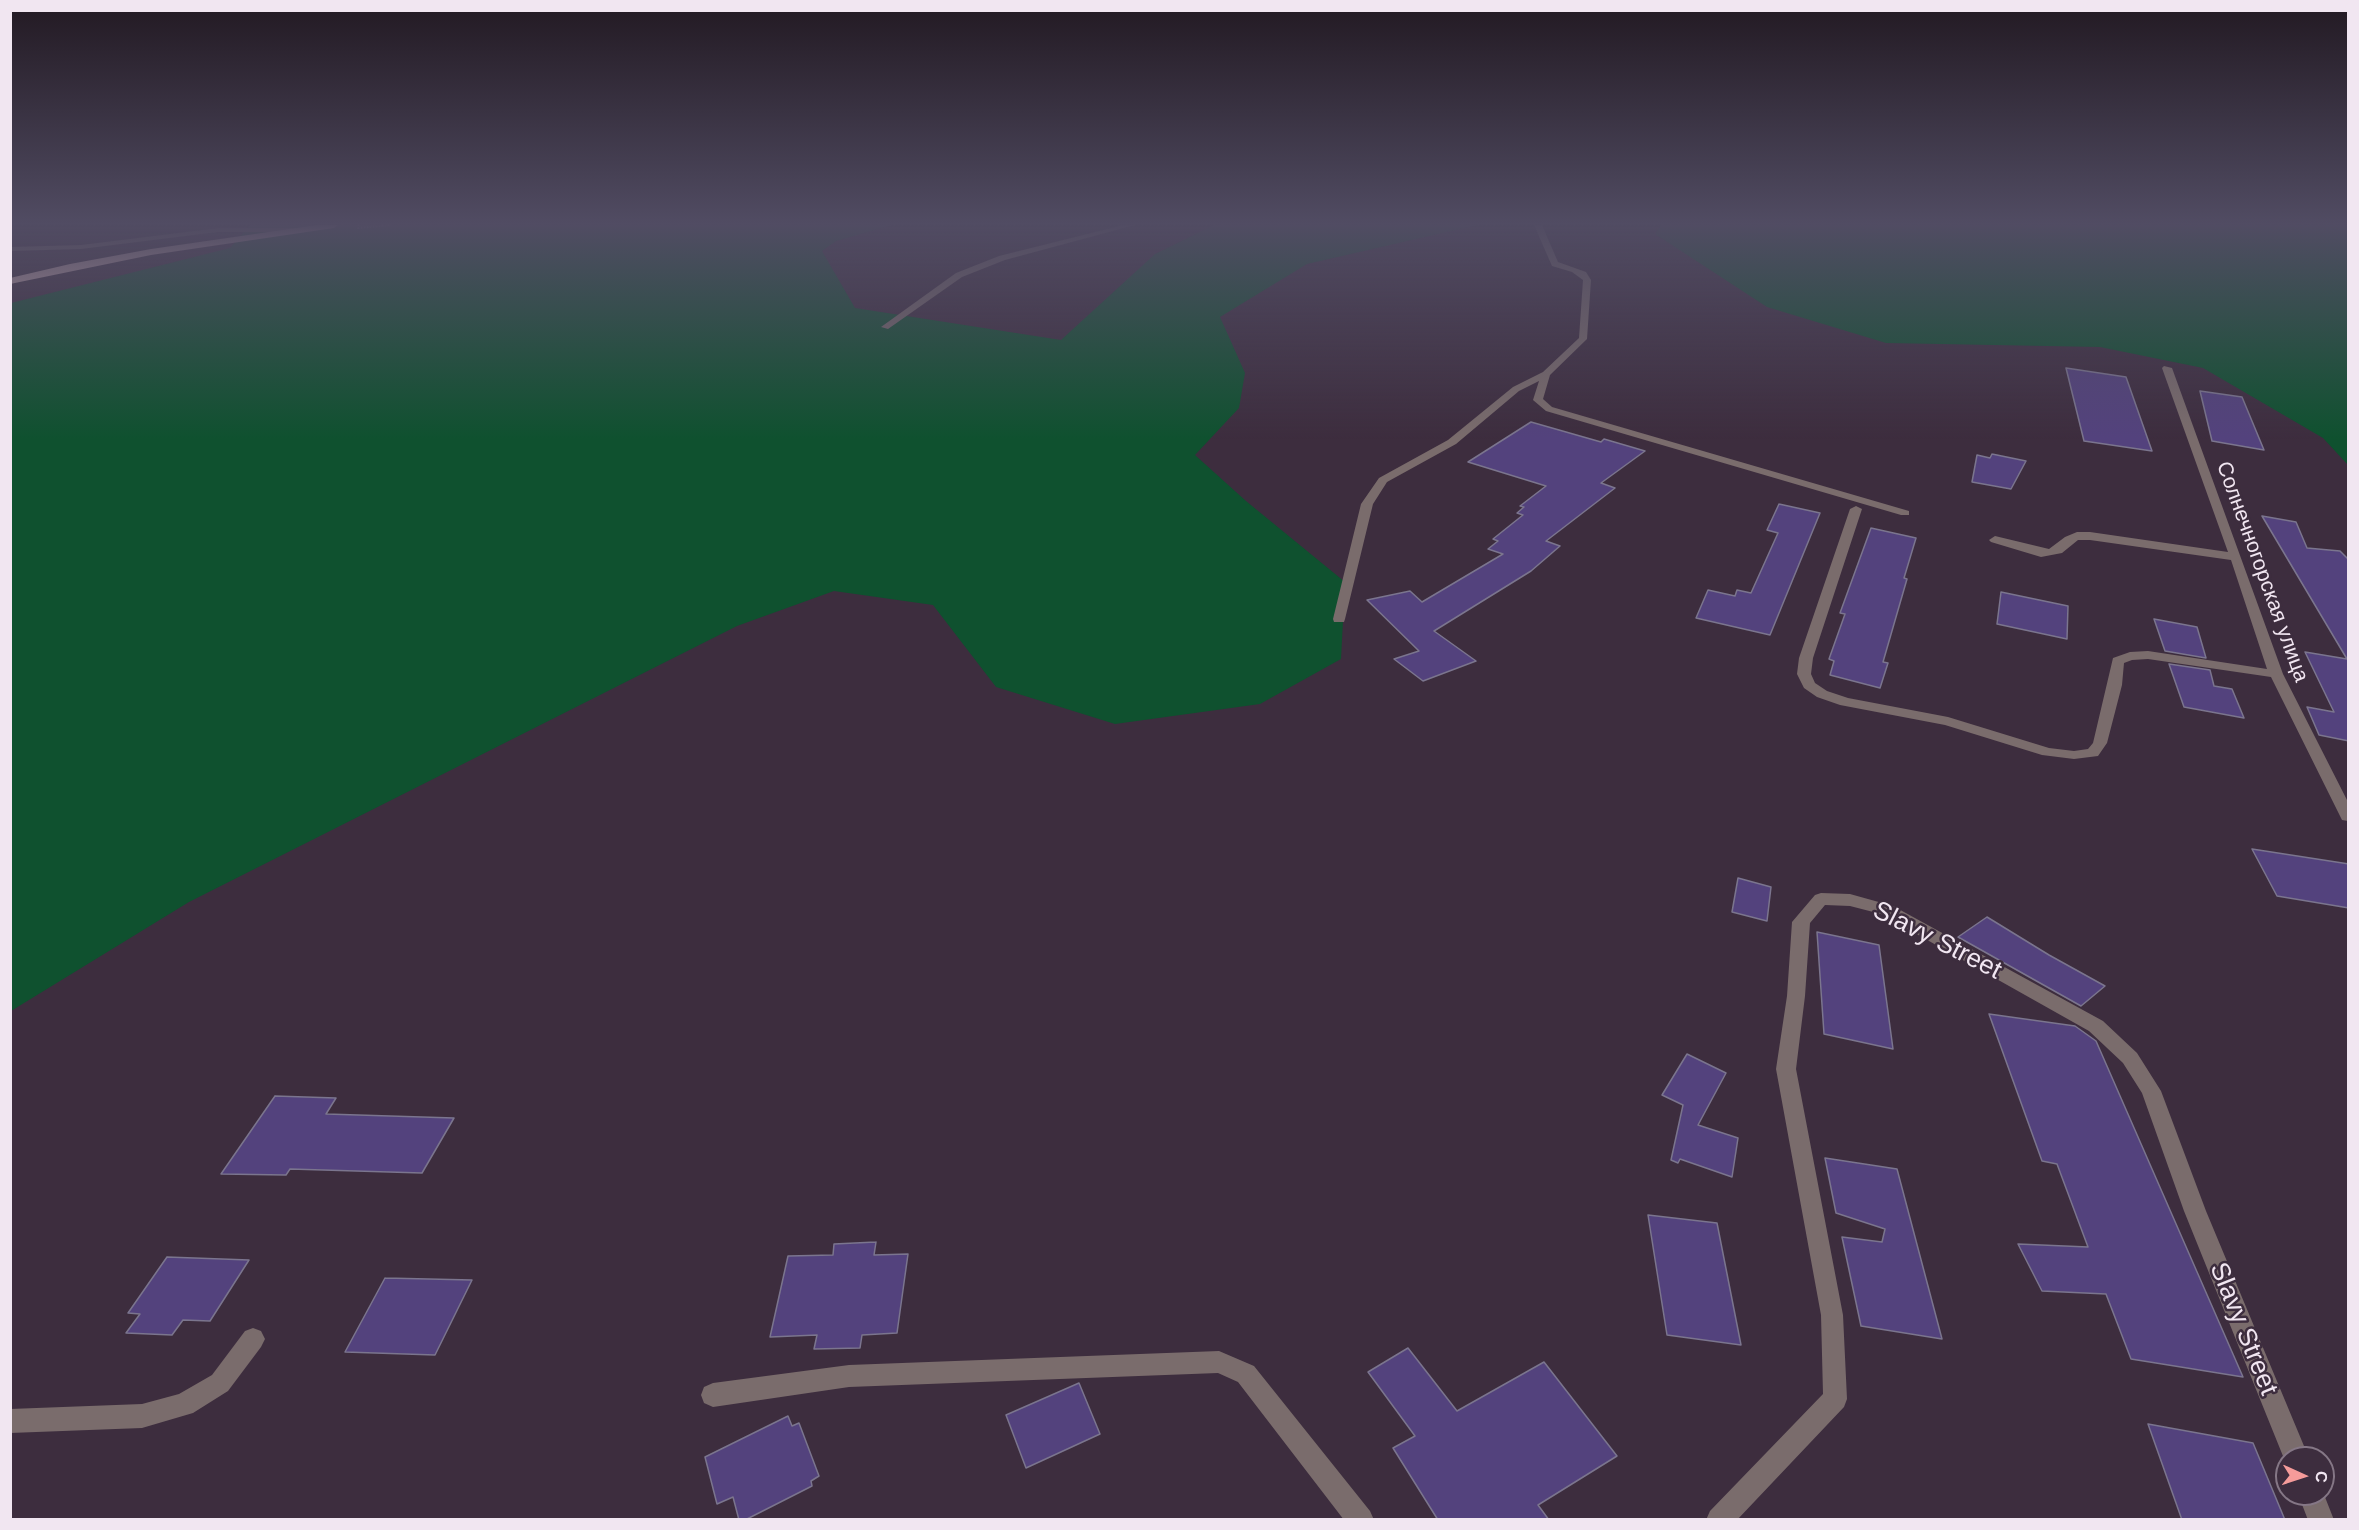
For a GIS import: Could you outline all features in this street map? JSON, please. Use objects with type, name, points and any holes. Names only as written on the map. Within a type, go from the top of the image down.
[{"type":"street","points":[[885,327],[929,296]]},
{"type":"street","points":[[1339,619],[1367,504],[1383,480],[1452,442],[1516,389],[1546,374],[1583,339],[1586,296]]},
{"type":"street","name":"Солнечногорская улица","points":[[2167,368],[2276,674],[2349,816]]},
{"type":"street","points":[[1546,374],[1538,400],[1549,409],[1905,513]]},
{"type":"street","points":[[1856,508],[1806,658],[1804,674],[1809,685],[1822,694],[1845,702],[1948,721],[2047,752],[2074,755],[2093,753],[2100,744],[2115,685],[2118,661],[2130,656],[2148,655],[2276,674]]},
{"type":"street","points":[[1995,540],[2041,553],[2050,553],[2058,550],[2069,539],[2084,536],[2236,557]]},
{"type":"street","name":"Slavy Street","points":[[1719,1520],[1835,1399],[1832,1314],[1786,1069],[1796,996],[1802,922],[1821,899],[1850,900],[1887,909],[2096,1026],[2130,1058],[2151,1091],[2194,1211],[2291,1446]]},
{"type":"street","points":[[10,1421],[142,1416],[184,1405],[220,1383],[253,1339]]},
{"type":"street","points":[[713,1395],[849,1376],[1219,1362],[1246,1374],[1361,1520]]},
{"type":"green space","points":[[37,296],[848,296],[855,308],[1061,340],[1109,296],[1254,296],[1220,317],[1245,373],[1239,408],[1195,455],[1246,501],[1345,582],[1341,659],[1260,704],[1115,724],[996,687],[933,605],[834,591],[737,626],[189,902],[11,1011],[11,303]]},
{"type":"green space","points":[[1751,296],[2348,296],[2348,465],[2323,438],[2203,368],[2100,347],[1886,343],[1767,307]]},
{"type":"building","points":[[2066,368],[2126,377],[2152,451],[2084,441]]},
{"type":"building","points":[[2200,391],[2242,397],[2264,450],[2212,441]]},
{"type":"building","points":[[1531,422],[1601,442],[1604,439],[1645,451],[1601,483],[1615,488],[1546,541],[1560,546],[1531,571],[1434,631],[1476,661],[1423,681],[1394,659],[1419,651],[1367,600],[1410,591],[1422,602],[1503,554],[1488,549],[1498,541],[1493,539],[1523,515],[1517,513],[1524,507],[1520,506],[1546,486],[1468,462]]},
{"type":"building","points":[[1992,454],[2026,461],[2011,489],[1972,482],[1977,455],[1990,458]]},
{"type":"building","points":[[1779,504],[1820,513],[1770,635],[1696,618],[1708,590],[1735,596],[1737,590],[1751,593],[1778,533],[1767,530]]},
{"type":"building","points":[[2262,516],[2296,522],[2307,548],[2340,551],[2349,560],[2349,741],[2319,735],[2307,707],[2334,712],[2305,652],[2347,659]]},
{"type":"building","points":[[1871,528],[1916,538],[1904,578],[1907,579],[1883,662],[1888,663],[1880,688],[1830,675],[1834,661],[1829,659],[1845,614],[1840,613]]},
{"type":"building","points":[[2001,592],[2068,606],[2067,639],[1997,624]]},
{"type":"building","points":[[2154,619],[2197,627],[2206,658],[2165,651]]},
{"type":"building","points":[[2169,664],[2210,670],[2214,686],[2232,689],[2244,718],[2184,707]]},
{"type":"building","points":[[2252,849],[2349,864],[2349,908],[2277,896]]},
{"type":"building","points":[[1738,878],[1771,887],[1767,921],[1732,912]]},
{"type":"building","points":[[1987,917],[2105,986],[2081,1006],[1958,937]]},
{"type":"building","points":[[1817,932],[1879,945],[1893,1049],[1824,1034]]},
{"type":"building","points":[[1989,1014],[2075,1026],[2096,1041],[2243,1377],[2131,1359],[2106,1294],[2042,1291],[2018,1244],[2088,1247],[2057,1164],[2042,1161]]},
{"type":"building","points":[[1687,1054],[1726,1073],[1698,1125],[1738,1138],[1732,1177],[1680,1159],[1678,1163],[1671,1160],[1683,1105],[1662,1095]]},
{"type":"building","points":[[275,1096],[336,1098],[326,1114],[454,1118],[422,1173],[290,1169],[286,1175],[221,1174]]},
{"type":"building","points":[[1825,1158],[1897,1169],[1942,1339],[1861,1326],[1842,1237],[1882,1242],[1885,1229],[1836,1213]]},
{"type":"building","points":[[1648,1215],[1717,1223],[1741,1345],[1667,1335]]},
{"type":"building","points":[[876,1242],[874,1255],[908,1254],[897,1333],[862,1335],[860,1348],[814,1349],[817,1335],[770,1337],[788,1256],[833,1255],[834,1244]]},
{"type":"building","points":[[167,1257],[249,1260],[210,1321],[183,1320],[172,1335],[126,1333],[140,1314],[128,1313]]},
{"type":"building","points":[[385,1278],[472,1280],[435,1355],[345,1352]]},
{"type":"building","points":[[1408,1348],[1457,1411],[1544,1362],[1617,1456],[1538,1505],[1549,1520],[1438,1520],[1393,1448],[1415,1436],[1368,1372]]},
{"type":"building","points":[[1079,1383],[1100,1434],[1026,1468],[1006,1415]]},
{"type":"building","points":[[788,1416],[792,1426],[799,1423],[819,1476],[811,1481],[812,1486],[745,1520],[739,1520],[733,1497],[717,1504],[705,1457]]},
{"type":"building","points":[[2148,1424],[2253,1443],[2275,1496],[2275,1506],[2279,1506],[2285,1520],[2182,1520]]}]
